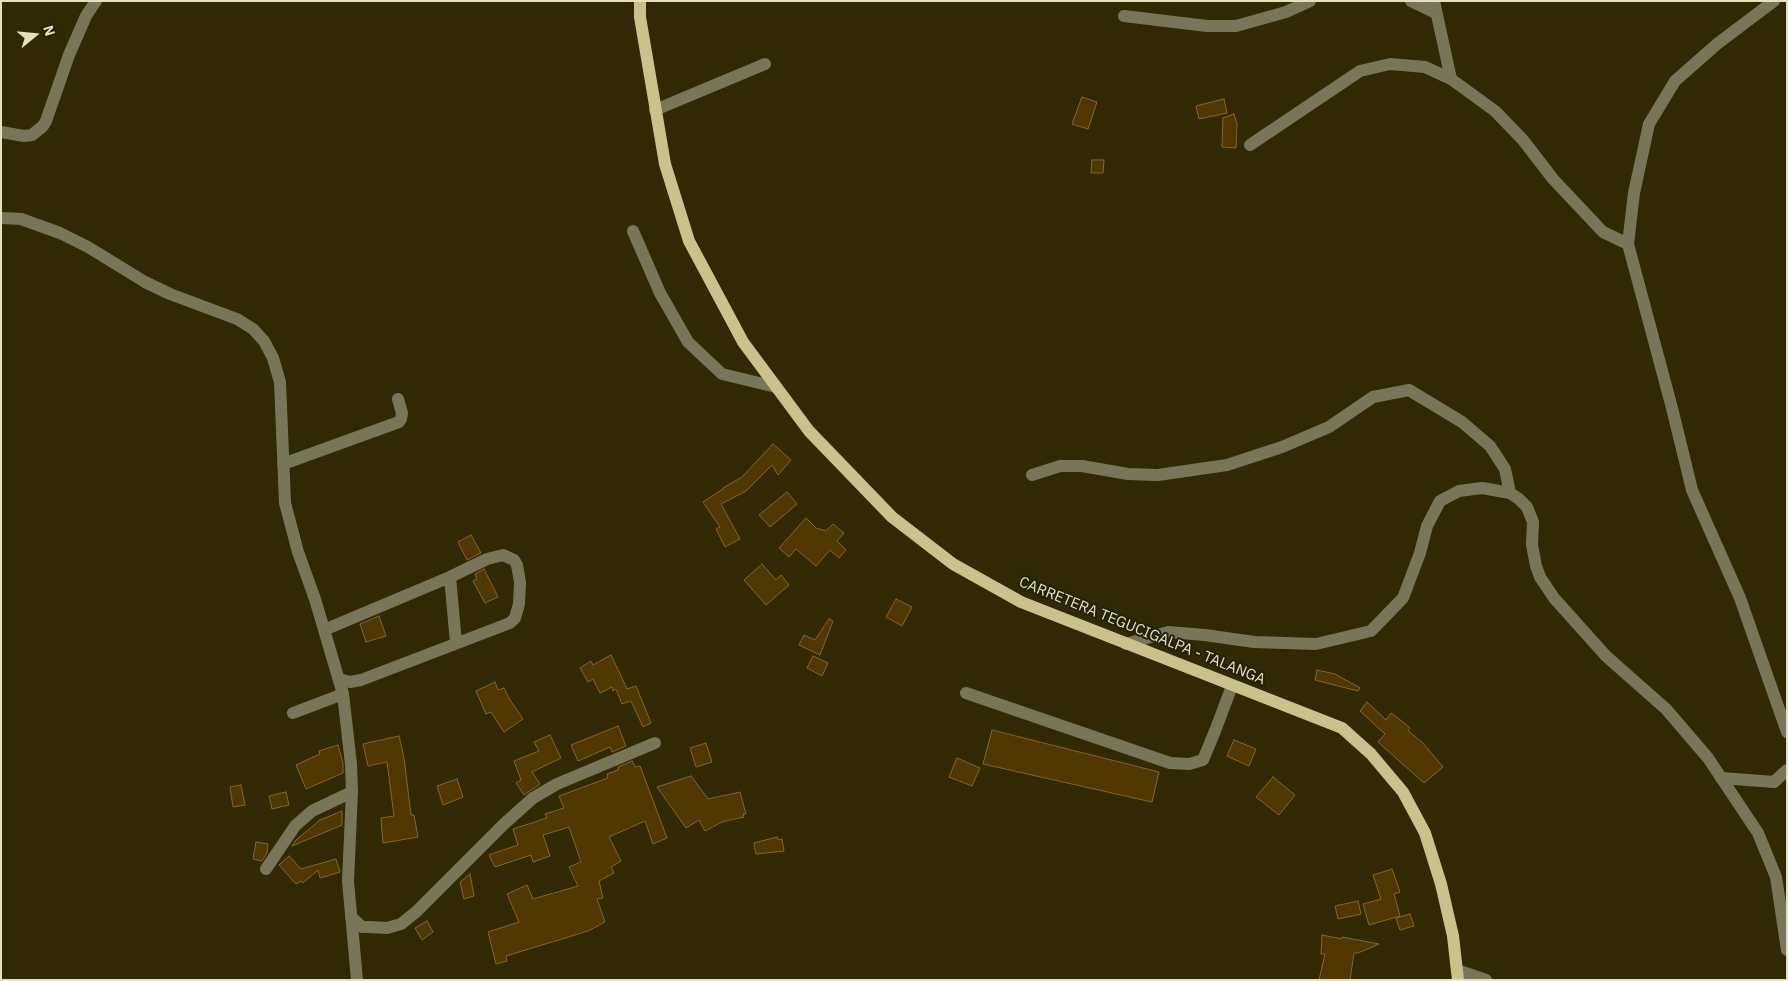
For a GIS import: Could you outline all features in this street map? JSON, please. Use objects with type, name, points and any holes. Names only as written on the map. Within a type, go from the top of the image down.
[{"type":"main road","name":"CARRETERA TEGUCIGALPA - TALANGA","points":[[640,1],[640,17],[665,164],[689,241],[743,342],[809,430],[892,517],[954,564],[1021,602],[1342,728],[1371,754],[1403,792],[1425,833],[1441,884],[1454,936],[1457,975]]},
{"type":"street","points":[[1,132],[24,136],[32,135],[43,126],[90,6],[96,1]]},
{"type":"street","points":[[1124,16],[1208,26],[1236,26],[1279,14],[1310,1]]},
{"type":"street","points":[[1411,1],[1435,7],[1451,79]]},
{"type":"street","points":[[1774,1],[1717,44],[1675,81],[1653,116],[1649,124],[1634,193],[1628,244],[1692,490],[1740,598],[1787,732]]},
{"type":"street","points":[[655,110],[764,64]]},
{"type":"street","points":[[1250,145],[1360,71],[1390,64],[1425,67],[1451,79],[1495,111],[1523,140],[1553,179],[1603,232],[1628,244]]},
{"type":"street","points":[[1,218],[20,219],[60,233],[88,247],[145,282],[170,294],[237,319],[253,329],[264,341],[274,358],[280,382],[286,502],[298,552],[315,599],[343,694],[351,764],[352,792],[348,881],[357,980]]},
{"type":"street","points":[[633,231],[660,293],[688,342],[722,374],[776,387]]},
{"type":"street","points":[[1032,475],[1060,466],[1082,466],[1128,474],[1158,475],[1227,465],[1282,447],[1329,427],[1373,397],[1409,390],[1462,422],[1490,446],[1504,469],[1510,494]]},
{"type":"street","points":[[283,464],[399,422],[402,413],[398,399]]},
{"type":"street","points":[[1126,644],[1168,632],[1254,642],[1316,644],[1371,630],[1403,598],[1420,553],[1427,526],[1440,501],[1459,492],[1482,488],[1510,494],[1527,507],[1533,522],[1532,545],[1536,566],[1540,577],[1554,598],[1606,656],[1666,709],[1708,758],[1758,833],[1776,877],[1787,950]]},
{"type":"street","points":[[324,630],[450,577],[487,558],[503,555],[514,560],[519,571],[519,604],[515,618],[510,623],[361,680],[350,682],[339,679]]},
{"type":"street","points":[[450,577],[456,643]]},
{"type":"street","points":[[966,693],[1170,763],[1189,764],[1202,760],[1216,732],[1232,686]]},
{"type":"street","points":[[293,713],[343,694]]},
{"type":"street","points":[[351,917],[362,926],[368,928],[387,928],[401,924],[416,912],[504,824],[533,798],[558,784],[656,743]]},
{"type":"street","points":[[1721,778],[1774,782],[1787,770]]},
{"type":"street","points":[[266,869],[295,826],[312,811],[352,792]]},
{"type":"street","points":[[1457,975],[1486,980]]},
{"type":"building","points":[[1082,97],[1097,102],[1088,129],[1072,124]]},
{"type":"building","points":[[1224,99],[1227,113],[1199,119],[1196,106]]},
{"type":"building","points":[[1234,114],[1237,124],[1236,148],[1222,147],[1223,118]]},
{"type":"building","points":[[1092,160],[1104,160],[1103,173],[1091,173]]},
{"type":"building","points":[[773,444],[791,460],[778,475],[772,465],[746,491],[721,504],[740,539],[725,547],[716,529],[720,527],[703,502],[742,477]]},
{"type":"building","points":[[787,492],[797,504],[770,527],[759,515]]},
{"type":"building","points":[[806,518],[816,528],[826,531],[833,524],[844,533],[837,541],[846,550],[839,558],[830,550],[816,566],[796,549],[789,557],[779,548]]},
{"type":"building","points":[[471,535],[481,553],[467,560],[458,542]]},
{"type":"building","points":[[762,564],[776,580],[781,575],[789,585],[766,605],[744,580]]},
{"type":"building","points":[[484,569],[498,597],[485,603],[473,581],[477,579],[475,574]]},
{"type":"building","points":[[896,599],[912,607],[902,626],[886,617]]},
{"type":"building","points":[[379,616],[386,636],[366,642],[360,624]]},
{"type":"building","points":[[829,619],[833,621],[820,655],[799,645],[804,635],[815,640]]},
{"type":"building","points":[[611,655],[627,689],[636,686],[651,723],[643,727],[631,701],[622,704],[616,689],[613,691],[612,687],[600,693],[593,679],[588,682],[580,668],[591,661],[593,665]]},
{"type":"building","points":[[813,656],[828,663],[822,676],[807,668]]},
{"type":"building","points":[[1317,670],[1335,674],[1360,688],[1358,691],[1315,680]]},
{"type":"building","points":[[495,682],[498,690],[504,688],[523,719],[504,732],[491,712],[486,714],[476,691]]},
{"type":"building","points":[[1367,702],[1386,720],[1391,713],[1410,728],[1408,731],[1422,742],[1443,767],[1424,783],[1378,742],[1385,734],[1360,711]]},
{"type":"building","points":[[618,726],[626,746],[612,752],[610,747],[578,761],[571,745]]},
{"type":"building","points":[[992,730],[1159,772],[1152,802],[983,764]]},
{"type":"building","points":[[550,735],[561,758],[532,772],[540,784],[524,795],[516,783],[521,780],[514,761],[539,751],[534,742]]},
{"type":"building","points":[[399,736],[404,758],[411,815],[414,815],[418,837],[383,843],[381,818],[394,816],[387,762],[368,766],[363,744]]},
{"type":"building","points":[[1234,740],[1256,749],[1249,766],[1227,756]]},
{"type":"building","points":[[706,743],[712,762],[696,767],[690,748]]},
{"type":"building","points":[[338,745],[343,763],[343,773],[306,789],[296,765],[320,754],[319,751]]},
{"type":"building","points":[[957,758],[980,768],[972,786],[949,777]]},
{"type":"building","points":[[632,761],[635,767],[640,766],[667,838],[653,844],[645,821],[609,837],[621,861],[611,867],[614,873],[599,881],[603,898],[597,899],[605,922],[588,931],[506,956],[507,961],[496,964],[488,932],[519,922],[507,894],[527,885],[533,899],[578,886],[569,867],[581,862],[569,827],[543,835],[550,856],[533,862],[531,855],[495,867],[489,855],[518,845],[513,829],[547,818],[545,814],[564,808],[559,796],[608,778],[607,774],[618,770],[618,767]]},
{"type":"building","points":[[691,776],[708,799],[740,792],[746,814],[743,814],[744,817],[722,822],[705,831],[699,820],[686,828],[657,787]]},
{"type":"building","points":[[1273,777],[1295,795],[1279,815],[1256,797]]},
{"type":"building","points":[[457,779],[463,797],[443,805],[437,786]]},
{"type":"building","points":[[241,785],[245,805],[233,807],[230,787]]},
{"type":"building","points":[[286,792],[289,805],[272,809],[269,796]]},
{"type":"building","points":[[342,811],[342,825],[292,846],[296,840],[320,820]]},
{"type":"building","points":[[777,837],[778,840],[782,839],[784,851],[756,854],[754,843]]},
{"type":"building","points":[[256,842],[268,844],[267,853],[262,861],[253,859]]},
{"type":"building","points":[[289,856],[301,869],[336,859],[340,872],[320,878],[318,870],[303,883],[301,881],[296,884],[279,865]]},
{"type":"building","points":[[1392,869],[1400,892],[1394,894],[1400,916],[1369,925],[1363,904],[1381,899],[1373,875]]},
{"type":"building","points":[[470,874],[474,896],[464,899],[460,882]]},
{"type":"building","points":[[1358,901],[1361,914],[1338,919],[1335,906]]},
{"type":"building","points":[[1410,914],[1414,926],[1400,930],[1396,918]]},
{"type":"building","points":[[427,921],[433,932],[422,940],[415,928]]},
{"type":"building","points":[[1322,935],[1379,944],[1354,953],[1350,980],[1319,980],[1325,954],[1321,954]]}]
